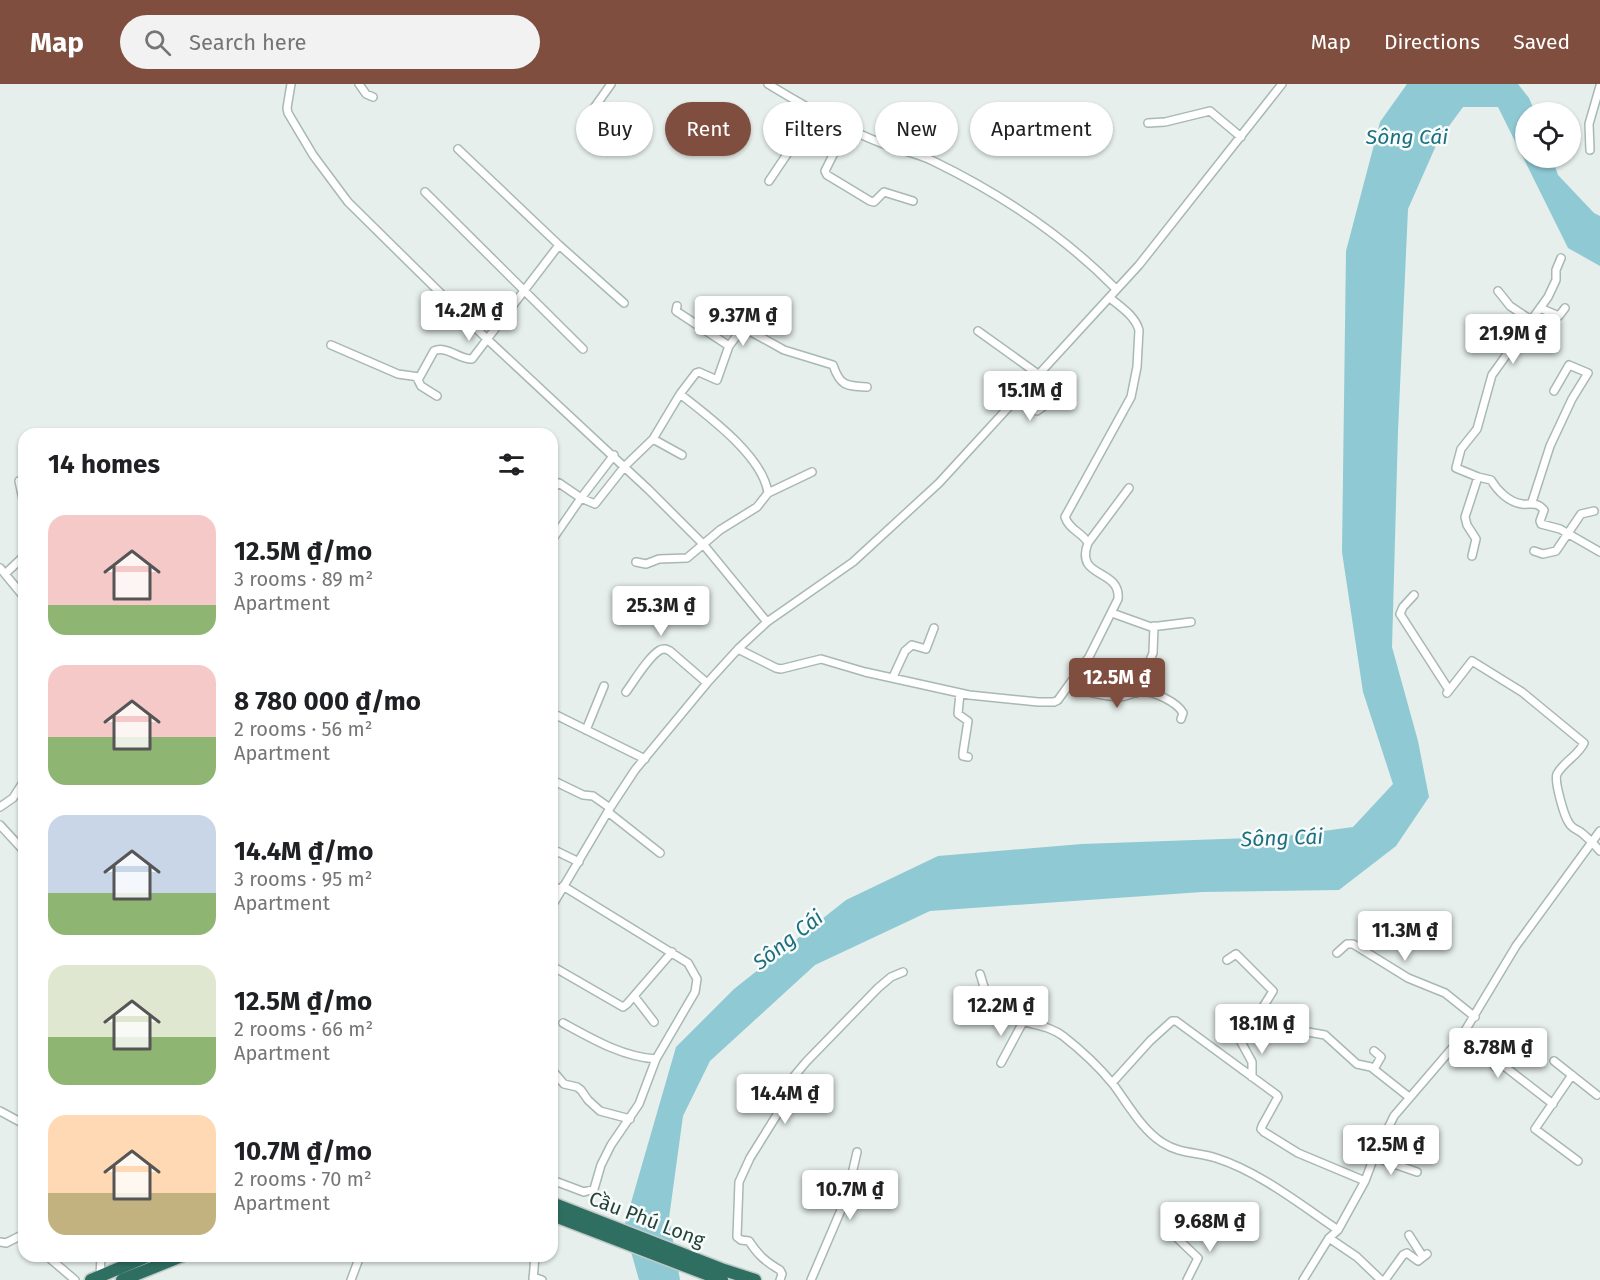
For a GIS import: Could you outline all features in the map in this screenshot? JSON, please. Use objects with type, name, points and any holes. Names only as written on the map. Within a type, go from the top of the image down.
[{"type":"highway","name":"Cầu Phú Long","points":[[558,1211],[722,1277],[755,1280]]},
{"type":"highway","points":[[97,1279],[135,1262]]},
{"type":"highway","points":[[122,1280],[167,1262]]},
{"type":"street","points":[[291,84],[288,113],[313,155],[348,202],[573,421],[614,455],[703,544],[767,622]]},
{"type":"street","points":[[359,84],[366,94],[373,97]]},
{"type":"street","points":[[598,102],[611,84]]},
{"type":"street","points":[[768,84],[800,102]]},
{"type":"street","points":[[558,895],[609,810],[645,759],[707,683],[767,622],[853,562],[939,483],[1139,265],[1241,137],[1279,85]]},
{"type":"street","points":[[1590,150],[1589,124],[1600,86]]},
{"type":"street","points":[[1148,123],[1166,122],[1210,111],[1241,137]]},
{"type":"street","points":[[863,135],[931,160],[1027,214],[1065,241],[1116,289]]},
{"type":"street","points":[[458,149],[624,303]]},
{"type":"street","points":[[769,181],[786,156]]},
{"type":"street","points":[[832,156],[825,171],[826,176],[870,201],[874,202],[884,192],[913,201]]},
{"type":"street","points":[[425,192],[583,349]]},
{"type":"street","points":[[437,396],[418,384],[418,377],[437,349],[470,360],[559,245]]},
{"type":"street","points":[[1561,258],[1553,288],[1492,375],[1477,429],[1461,449],[1455,465],[1457,469],[1491,480],[1499,492],[1517,503],[1532,502],[1543,508],[1540,523],[1566,533],[1600,552]]},
{"type":"street","points":[[1498,291],[1510,306],[1531,320]]},
{"type":"street","points":[[1088,543],[1069,526],[1065,517],[1131,397],[1137,367],[1138,325],[1110,298]]},
{"type":"street","points":[[677,306],[676,312],[729,346]]},
{"type":"street","points":[[1540,308],[1559,316],[1565,308]]},
{"type":"street","points":[[558,483],[595,504],[625,466],[653,439],[680,394],[698,372],[717,380],[729,346],[739,332],[746,329],[784,350],[833,365],[837,377],[845,384],[867,387]]},
{"type":"street","points":[[978,331],[1038,374]]},
{"type":"street","points":[[331,345],[398,374],[418,377]]},
{"type":"street","points":[[1532,502],[1550,446],[1572,399],[1588,374],[1569,365],[1554,391]]},
{"type":"street","points":[[680,394],[723,429],[750,458],[765,480],[768,493]]},
{"type":"street","points":[[1014,401],[1037,411],[1044,406]]},
{"type":"street","points":[[653,439],[682,455]]},
{"type":"street","points":[[558,531],[614,455]]},
{"type":"street","points":[[636,562],[646,564],[666,558],[684,560],[720,530],[757,507],[768,493],[812,472]]},
{"type":"street","points":[[1472,556],[1476,539],[1465,517],[1479,477]]},
{"type":"street","points":[[738,649],[781,669],[821,659],[969,696],[1054,702],[1089,657],[1112,613],[1119,592],[1110,579],[1087,564],[1084,558],[1088,543],[1130,488]]},
{"type":"street","points":[[1534,551],[1543,554],[1556,551],[1581,514],[1594,511]]},
{"type":"street","points":[[18,560],[2,571],[18,590]]},
{"type":"street","points":[[1414,595],[1403,606],[1400,614],[1448,692],[1472,662],[1522,692],[1584,743],[1558,771],[1555,779],[1568,822],[1600,851]]},
{"type":"street","points":[[1112,613],[1145,626],[1191,622]]},
{"type":"street","points":[[1136,693],[1153,653],[1154,626]]},
{"type":"street","points":[[893,678],[905,651],[912,645],[926,649],[934,628]]},
{"type":"street","points":[[626,692],[651,659],[664,649],[677,656],[707,683]]},
{"type":"street","points":[[1069,685],[1087,692],[1108,696],[1121,697],[1145,692],[1176,705],[1183,713],[1181,719]]},
{"type":"street","points":[[586,730],[604,686]]},
{"type":"street","points":[[960,693],[958,714],[968,721],[963,753],[964,757],[968,758]]},
{"type":"street","points":[[558,716],[645,759]]},
{"type":"street","points":[[558,783],[583,795],[593,796],[660,853]]},
{"type":"street","points":[[0,807],[13,798],[18,790]]},
{"type":"street","points":[[0,825],[18,844]]},
{"type":"street","points":[[1303,1280],[1329,1238],[1338,1230],[1365,1181],[1374,1156],[1394,1116],[1446,1057],[1475,1017],[1516,946],[1600,831]]},
{"type":"street","points":[[558,852],[579,862]]},
{"type":"street","points":[[558,887],[672,952],[688,963],[697,979],[695,992],[656,1059],[639,1104],[611,1145],[591,1191],[584,1192],[558,1182]]},
{"type":"street","points":[[1337,953],[1343,946],[1353,944],[1408,978],[1446,993],[1475,1017]]},
{"type":"street","points":[[558,969],[623,1007],[672,952]]},
{"type":"street","points":[[1227,960],[1236,954],[1273,991],[1258,1015],[1291,1029],[1325,1035],[1357,1064],[1366,1064],[1374,1069],[1409,1097]]},
{"type":"street","points":[[780,1280],[782,1274],[780,1270],[755,1252],[749,1241],[737,1237],[740,1182],[750,1158],[788,1097],[791,1080],[813,1054],[878,988],[891,977],[903,972]]},
{"type":"street","points":[[980,974],[990,997],[1023,1022],[1046,1026],[1062,1035],[1112,1083],[1144,1125],[1160,1141],[1170,1148],[1214,1157],[1239,1168],[1338,1230]]},
{"type":"street","points":[[634,996],[654,1022]]},
{"type":"street","points":[[1112,1083],[1150,1041],[1172,1021],[1176,1021],[1278,1096],[1262,1126],[1263,1132],[1298,1154],[1365,1181]]},
{"type":"street","points":[[1001,1063],[1023,1022]]},
{"type":"street","points":[[564,1023],[609,1047],[656,1059]]},
{"type":"street","points":[[1464,1032],[1483,1049],[1496,1067],[1504,1066],[1552,1104]]},
{"type":"street","points":[[1240,1040],[1252,1062],[1252,1077]]},
{"type":"street","points":[[1374,1051],[1381,1057],[1374,1069]]},
{"type":"street","points":[[1554,1061],[1597,1095]]},
{"type":"street","points":[[1572,1076],[1536,1130],[1578,1161]]},
{"type":"street","points":[[558,1077],[564,1084],[581,1090],[600,1111],[630,1119]]},
{"type":"street","points":[[0,1111],[18,1121]]},
{"type":"street","points":[[811,1280],[847,1196],[857,1152]]},
{"type":"street","points":[[1374,1156],[1417,1172]]},
{"type":"street","points":[[1329,1238],[1357,1257],[1383,1280],[1403,1255],[1407,1254],[1418,1261],[1425,1255],[1409,1235]]},
{"type":"street","points":[[0,1242],[6,1243],[18,1237]]},
{"type":"street","points":[[1176,1237],[1198,1258],[1186,1280]]},
{"type":"street","points":[[54,1262],[75,1280]]},
{"type":"street","points":[[97,1279],[100,1262]]},
{"type":"street","points":[[351,1280],[358,1262]]},
{"type":"street","points":[[534,1262],[533,1278],[542,1280]]},
{"type":"water","name":"Sông Cái","points":[[1407,84],[1518,84],[1531,102],[1515,102],[1515,141],[1498,107],[1463,107],[1438,141],[1408,209],[1398,431],[1392,647],[1418,741],[1429,797],[1396,846],[1339,890],[1202,892],[930,911],[815,965],[710,1061],[683,1116],[669,1218],[680,1280],[639,1280],[624,1227],[676,1047],[734,989],[846,900],[938,856],[1082,844],[1279,837],[1353,827],[1393,784],[1363,692],[1342,552],[1346,251],[1380,122]]},
{"type":"water","name":"Sông Cái","points":[[1528,168],[1556,168],[1558,175],[1594,213],[1600,216],[1600,266],[1568,248]]}]
